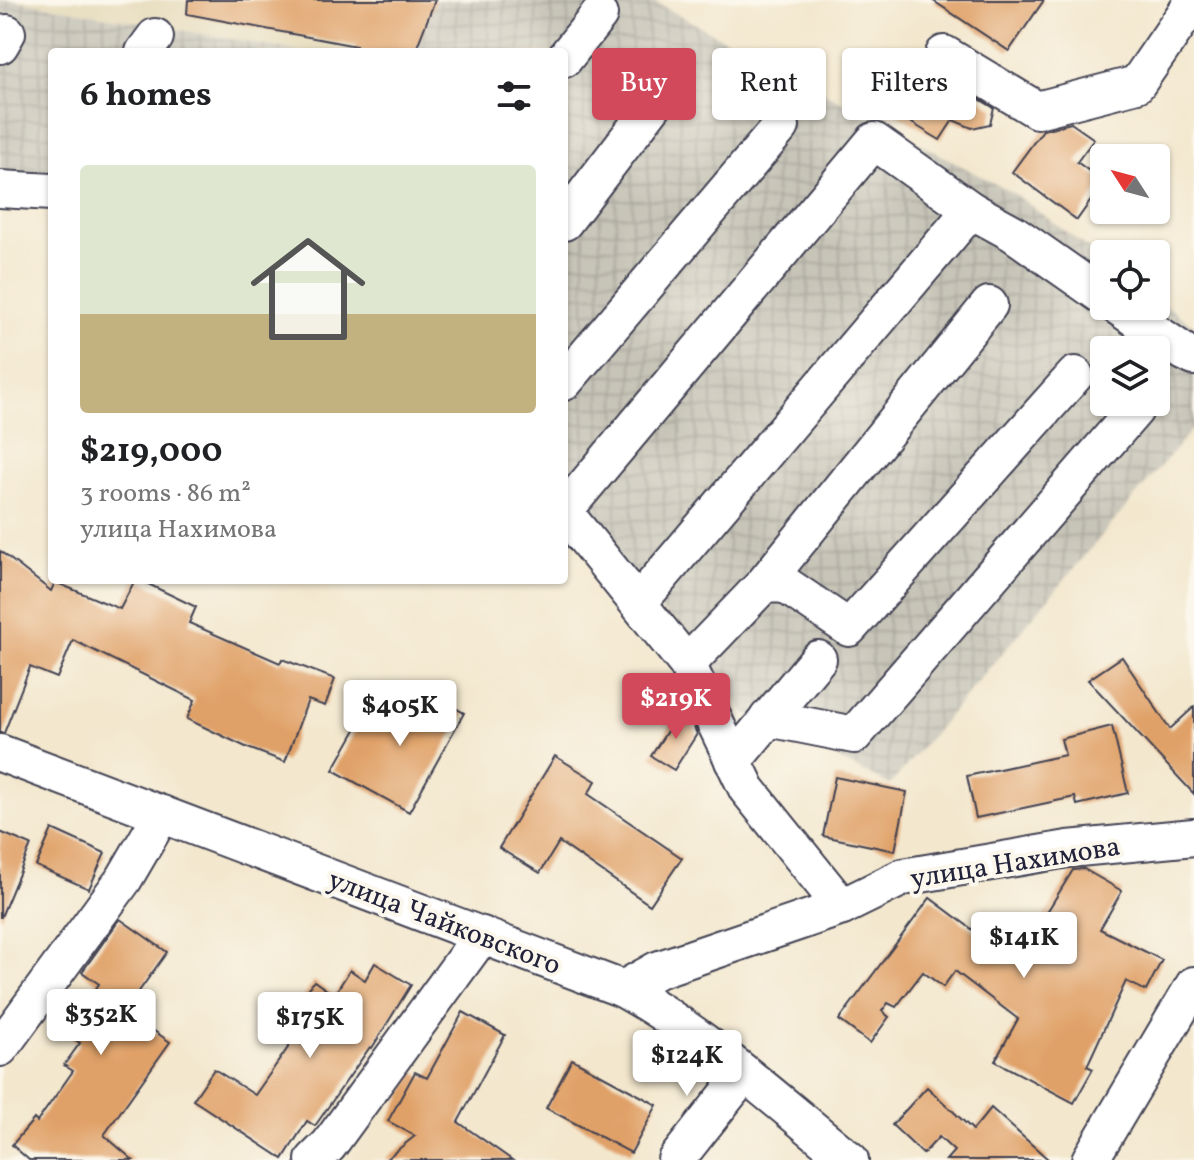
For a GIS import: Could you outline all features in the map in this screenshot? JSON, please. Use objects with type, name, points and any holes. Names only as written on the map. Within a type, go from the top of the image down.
[{"type":"street","points":[[976,73],[1037,110],[1137,84],[1194,1]]},
{"type":"street","points":[[568,54],[599,15]]},
{"type":"street","points":[[568,217],[642,120]]},
{"type":"street","points":[[568,377],[781,126]]},
{"type":"street","points":[[568,507],[874,141],[971,210],[1013,233],[1090,287]]},
{"type":"street","points":[[0,189],[47,185]]},
{"type":"street","points":[[639,602],[971,210]]},
{"type":"street","points":[[687,664],[763,585],[989,305]]},
{"type":"street","points":[[1137,320],[1194,357]]},
{"type":"street","points":[[763,585],[784,584],[849,628],[1075,375]]},
{"type":"street","points":[[768,718],[854,735],[1130,416]]},
{"type":"street","points":[[568,517],[687,664],[747,789],[842,907]]},
{"type":"street","points":[[733,761],[818,659]]},
{"type":"street","name":"улица Чайковского","points":[[0,753],[623,989],[652,1005],[744,1074],[850,1160]]},
{"type":"street","points":[[0,1048],[124,879],[162,814]]},
{"type":"street","name":"улица Нахимова","points":[[623,989],[657,970],[842,907],[903,877],[1068,849],[1194,837]]},
{"type":"street","points":[[314,1160],[329,1145],[482,935]]},
{"type":"street","points":[[1090,1160],[1194,985]]},
{"type":"street","points":[[676,1160],[744,1074]]},
{"type":"shaded area","points":[[0,0],[281,48],[48,48],[48,177],[0,175]]},
{"type":"shaded area","points":[[15,0],[434,0],[416,48],[283,48]]},
{"type":"shaded area","points":[[435,0],[651,0],[741,48],[712,48],[712,120],[826,120],[826,93],[842,102],[842,120],[876,120],[1016,195],[1090,250],[1090,320],[1170,320],[1170,308],[1194,326],[1194,427],[890,785],[747,714],[568,496],[568,48],[417,48]]},
{"type":"building","points":[[188,0],[435,0],[417,48],[355,48],[187,14]]},
{"type":"building","points":[[932,0],[1044,0],[1009,51]]},
{"type":"building","points":[[976,97],[994,108],[990,124],[972,128],[953,120],[976,120]]},
{"type":"building","points":[[907,120],[953,120],[940,140]]},
{"type":"building","points":[[1071,123],[1094,139],[1077,162],[1090,172],[1090,202],[1077,220],[1012,172],[1043,130]]},
{"type":"building","points":[[0,551],[51,591],[54,584],[60,584],[120,609],[133,584],[148,584],[196,607],[189,623],[280,663],[282,659],[335,679],[325,706],[308,700],[285,762],[187,719],[195,700],[73,640],[57,678],[30,667],[4,733],[0,733]]},
{"type":"building","points":[[1122,657],[1170,729],[1194,707],[1194,794],[1088,680]]},
{"type":"building","points":[[412,684],[464,713],[409,812],[333,770],[367,710],[391,723]]},
{"type":"building","points":[[680,711],[689,716],[697,734],[674,770],[651,756]]},
{"type":"building","points":[[1112,726],[1128,793],[1077,805],[1075,797],[976,818],[967,776],[1065,755],[1061,739]]},
{"type":"building","points":[[555,756],[596,781],[588,794],[682,858],[650,905],[559,842],[540,873],[499,848]]},
{"type":"building","points":[[835,777],[907,792],[895,851],[823,836]]},
{"type":"building","points":[[52,829],[105,853],[89,889],[36,866]]},
{"type":"building","points":[[0,832],[31,845],[1,917],[0,917]]},
{"type":"building","points":[[1084,869],[1122,891],[1100,929],[1162,960],[1146,991],[1126,981],[1087,1066],[1093,1069],[1074,1103],[995,1061],[1018,1019],[955,971],[943,987],[923,972],[896,1007],[888,1003],[882,1011],[889,1017],[870,1043],[839,1020],[930,898],[1016,962],[1073,870]]},
{"type":"building","points":[[120,919],[167,952],[125,1011],[170,1042],[104,1135],[133,1160],[29,1160],[12,1145],[34,1119],[37,1122],[73,1071],[64,1065],[80,1043],[65,1033],[99,984],[82,972]]},
{"type":"building","points":[[375,963],[411,985],[372,1048],[315,1126],[307,1121],[283,1159],[193,1100],[214,1069],[255,1095],[294,1039],[281,1030],[314,981],[334,995],[350,970],[365,980]]},
{"type":"building","points":[[463,1012],[505,1035],[458,1122],[512,1160],[385,1160],[415,1136],[388,1121],[415,1072],[427,1078]]},
{"type":"building","points":[[572,1059],[657,1105],[631,1153],[546,1108]]},
{"type":"building","points":[[927,1087],[973,1130],[991,1108],[1049,1160],[946,1160],[954,1151],[939,1137],[923,1154],[892,1125]]}]
